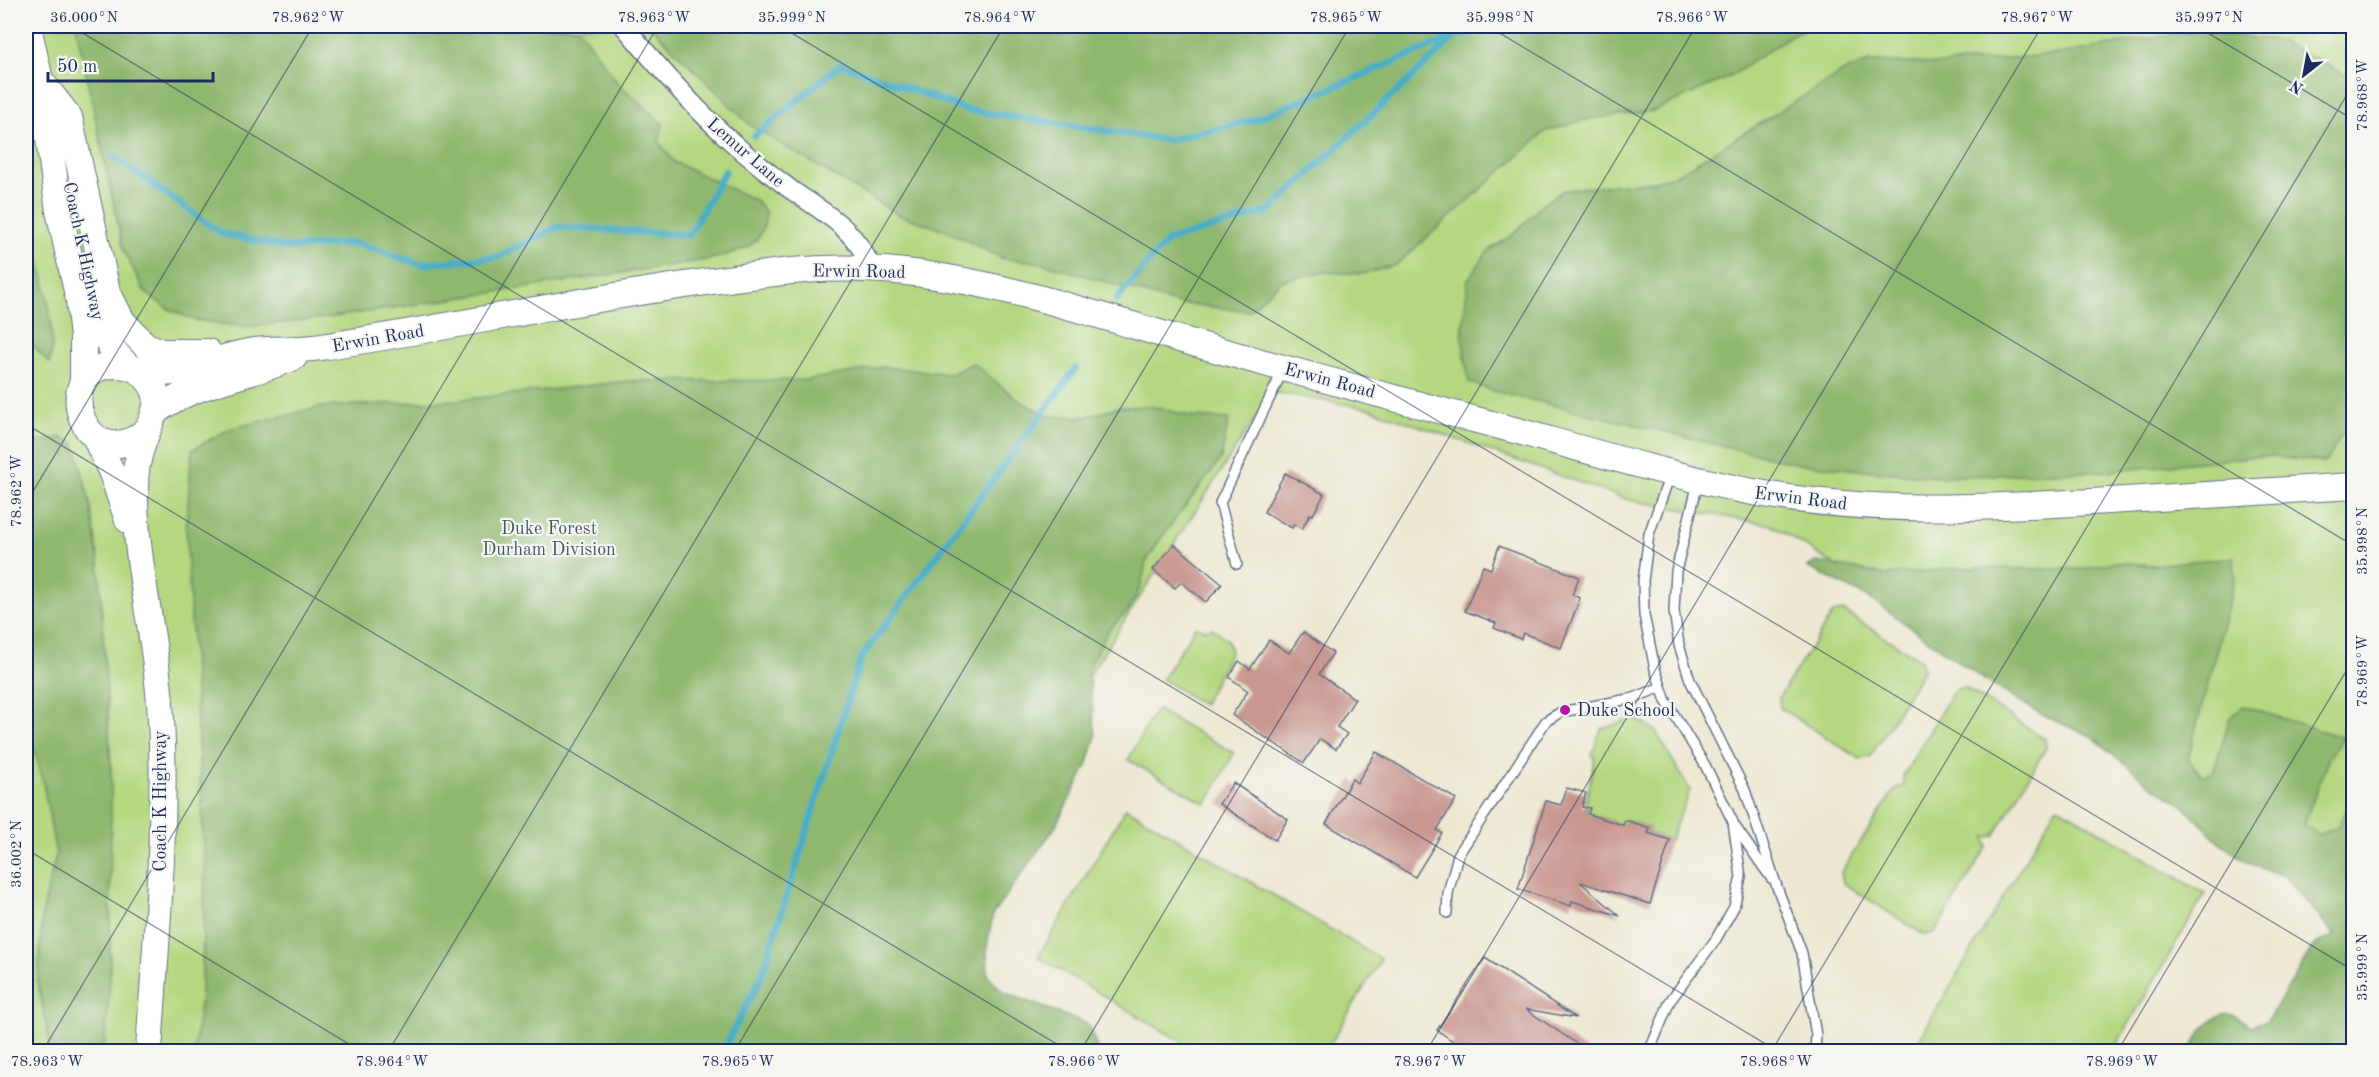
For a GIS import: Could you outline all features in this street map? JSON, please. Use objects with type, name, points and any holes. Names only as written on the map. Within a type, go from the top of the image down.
[{"type":"main road","name":"Coach K Highway","points":[[28,26],[40,80],[59,211],[79,300],[83,383],[78,408],[81,419],[95,437],[112,473],[139,552]]},
{"type":"main road","name":"Coach K Highway","points":[[40,80],[56,119],[98,322],[117,356],[151,384],[156,402],[138,459],[135,488],[139,552],[158,682],[163,754],[161,863],[148,1052]]},
{"type":"main road","points":[[40,80],[69,117],[107,291],[122,321],[145,345],[161,352],[175,354],[243,352]]},
{"type":"main road","name":"Erwin Road","points":[[133,368],[164,372],[195,368],[243,352],[312,349],[692,284],[812,269],[872,270],[949,276],[984,284],[1284,368],[1749,492],[1835,504],[1947,508],[2354,486]]},
{"type":"main road","name":"Erwin Road","points":[[152,420],[176,397],[275,365],[312,349]]},
{"type":"main road","points":[[83,383],[95,371],[103,367],[120,364],[133,368]]},
{"type":"main road","points":[[95,437],[106,442],[129,441],[139,437],[152,420]]},
{"type":"street","name":"Lemur Lane","points":[[624,26],[652,60],[732,142],[759,166],[843,226],[866,252],[872,270]]},
{"type":"lane","points":[[1238,564],[1220,502],[1284,368]]},
{"type":"lane","points":[[1671,473],[1649,534],[1643,581],[1644,615],[1655,669],[1666,701],[1705,765],[1732,822],[1777,887]]},
{"type":"lane","points":[[1698,480],[1676,571],[1674,611],[1679,645],[1690,680],[1745,790],[1777,887],[1802,953],[1816,1035],[1815,1052]]},
{"type":"lane","points":[[1447,913],[1448,893],[1458,855],[1546,721],[1561,712],[1634,698],[1661,687]]},
{"type":"lane","points":[[1649,1052],[1670,1001],[1716,939],[1734,908],[1741,877],[1732,822]]},
{"type":"green space","name":"Duke Forest Durham Division","points":[[26,26],[2353,26],[2353,895],[1772,525],[1629,500],[1368,408],[1272,392],[847,1051],[26,1051]]},
{"type":"green space","points":[[76,26],[577,26],[617,82],[663,124],[659,142],[674,162],[757,201],[766,213],[764,225],[755,241],[749,246],[712,259],[334,317],[244,327],[194,320],[167,308],[145,292],[123,249]]},
{"type":"green space","points":[[650,26],[1812,26],[1793,34],[1731,76],[1653,111],[1589,119],[1546,131],[1396,265],[1363,274],[1322,272],[1281,281],[1249,311],[1176,303],[1042,263],[1002,258],[947,231],[899,215],[751,126]]},
{"type":"green space","points":[[2200,30],[2282,42],[2353,78],[2353,431],[2342,434],[2326,462],[2258,456],[2110,471],[1937,477],[1799,464],[1493,391],[1469,382],[1462,337],[1468,279],[1488,251],[1514,234],[1544,203],[1564,190],[1655,181],[1678,174],[1848,69],[1870,62],[1942,64],[2059,54]]},
{"type":"green space","points":[[26,204],[49,308],[52,349],[49,363],[26,337]]},
{"type":"green space","points":[[973,363],[1018,400],[1048,416],[1086,417],[1118,407],[1151,406],[1193,417],[1229,419],[1221,459],[1161,538],[1146,562],[1141,586],[1129,609],[1108,631],[1088,669],[1096,737],[1087,766],[1053,830],[993,914],[987,946],[988,975],[1003,992],[1088,1024],[1097,1047],[1096,1051],[194,1051],[201,996],[205,870],[186,527],[192,450],[229,429],[321,407],[459,400],[629,381],[806,380],[883,367],[951,374]]},
{"type":"green space","points":[[59,437],[74,442],[90,502],[99,563],[111,766],[110,982],[104,1051],[49,1051],[49,1039],[38,983],[42,916],[56,854],[42,776],[26,723],[26,445]]},
{"type":"green space","points":[[2234,557],[2235,579],[2188,759],[2202,776],[2213,773],[2230,718],[2243,706],[2344,738],[2329,757],[2304,824],[2319,835],[2338,826],[2353,801],[2353,1051],[2189,1051],[2206,1026],[2219,1017],[2233,1015],[2250,1026],[2267,1021],[2315,944],[2335,935],[2285,877],[2249,863],[2221,844],[2181,803],[2153,787],[2091,736],[2046,717],[1985,680],[1869,598],[1807,567],[1817,562],[1886,575],[1957,568],[2083,569],[2114,562],[2152,565]]},
{"type":"green space","points":[[1843,611],[1922,661],[1923,671],[1870,757],[1860,759],[1780,708],[1779,697],[1833,613]]},
{"type":"green space","points":[[1196,626],[1204,630],[1212,628],[1227,639],[1231,651],[1203,705],[1162,679]]},
{"type":"green space","points":[[1964,687],[2045,739],[2046,748],[1994,836],[1985,837],[1987,847],[1934,933],[1924,935],[1843,883],[1841,872],[1896,788],[1904,786],[1903,776],[1954,690]]},
{"type":"green space","points":[[1156,709],[1234,753],[1206,804],[1128,760]]},
{"type":"green space","points":[[1635,718],[1655,730],[1690,790],[1670,840],[1648,833],[1650,828],[1625,820],[1623,825],[1588,814],[1589,809],[1585,807],[1595,756],[1592,755],[1601,729]]},
{"type":"green space","points":[[2057,806],[2205,894],[2113,1051],[1912,1051]]},
{"type":"green space","points":[[1126,808],[1381,959],[1326,1051],[1197,1051],[1038,957]]},
{"type":"building","points":[[1285,473],[1324,494],[1313,515],[1310,514],[1302,529],[1294,524],[1292,528],[1264,512]]},
{"type":"building","points":[[1174,544],[1222,584],[1206,602],[1181,582],[1175,588],[1153,570]]},
{"type":"building","points":[[1499,546],[1579,577],[1572,595],[1580,598],[1561,648],[1523,633],[1521,639],[1494,628],[1496,623],[1465,611],[1483,566],[1491,569]]},
{"type":"building","points":[[1303,632],[1333,653],[1319,674],[1355,699],[1337,727],[1347,734],[1336,749],[1320,739],[1304,763],[1232,715],[1248,691],[1229,677],[1239,661],[1250,669],[1269,640],[1289,653]]},
{"type":"building","points":[[1376,752],[1456,799],[1437,830],[1442,833],[1415,877],[1326,824],[1352,779],[1357,783]]},
{"type":"building","points":[[1233,783],[1288,819],[1275,840],[1219,804]]},
{"type":"building","points":[[1567,788],[1586,793],[1582,807],[1590,808],[1588,814],[1623,825],[1625,820],[1650,828],[1648,833],[1670,840],[1650,904],[1580,882],[1620,916],[1572,901],[1571,906],[1518,889],[1546,801],[1561,805]]},
{"type":"building","points":[[1485,958],[1576,1018],[1525,1009],[1589,1052],[1447,1052],[1453,1041],[1437,1030]]},
{"type":"waterway","points":[[755,136],[841,64],[968,110],[1167,140],[1254,120],[1456,36],[1502,26]]},
{"type":"waterway","points":[[1117,299],[1167,241],[1269,211],[1452,40]]},
{"type":"waterway","points":[[113,156],[221,233],[288,248],[356,243],[420,264],[498,257],[557,227],[689,235],[725,171]]},
{"type":"waterway","points":[[722,1052],[761,978],[861,658],[1076,368]]},
{"type":"place","name":"Duke School","points":[[1565,710]]}]
